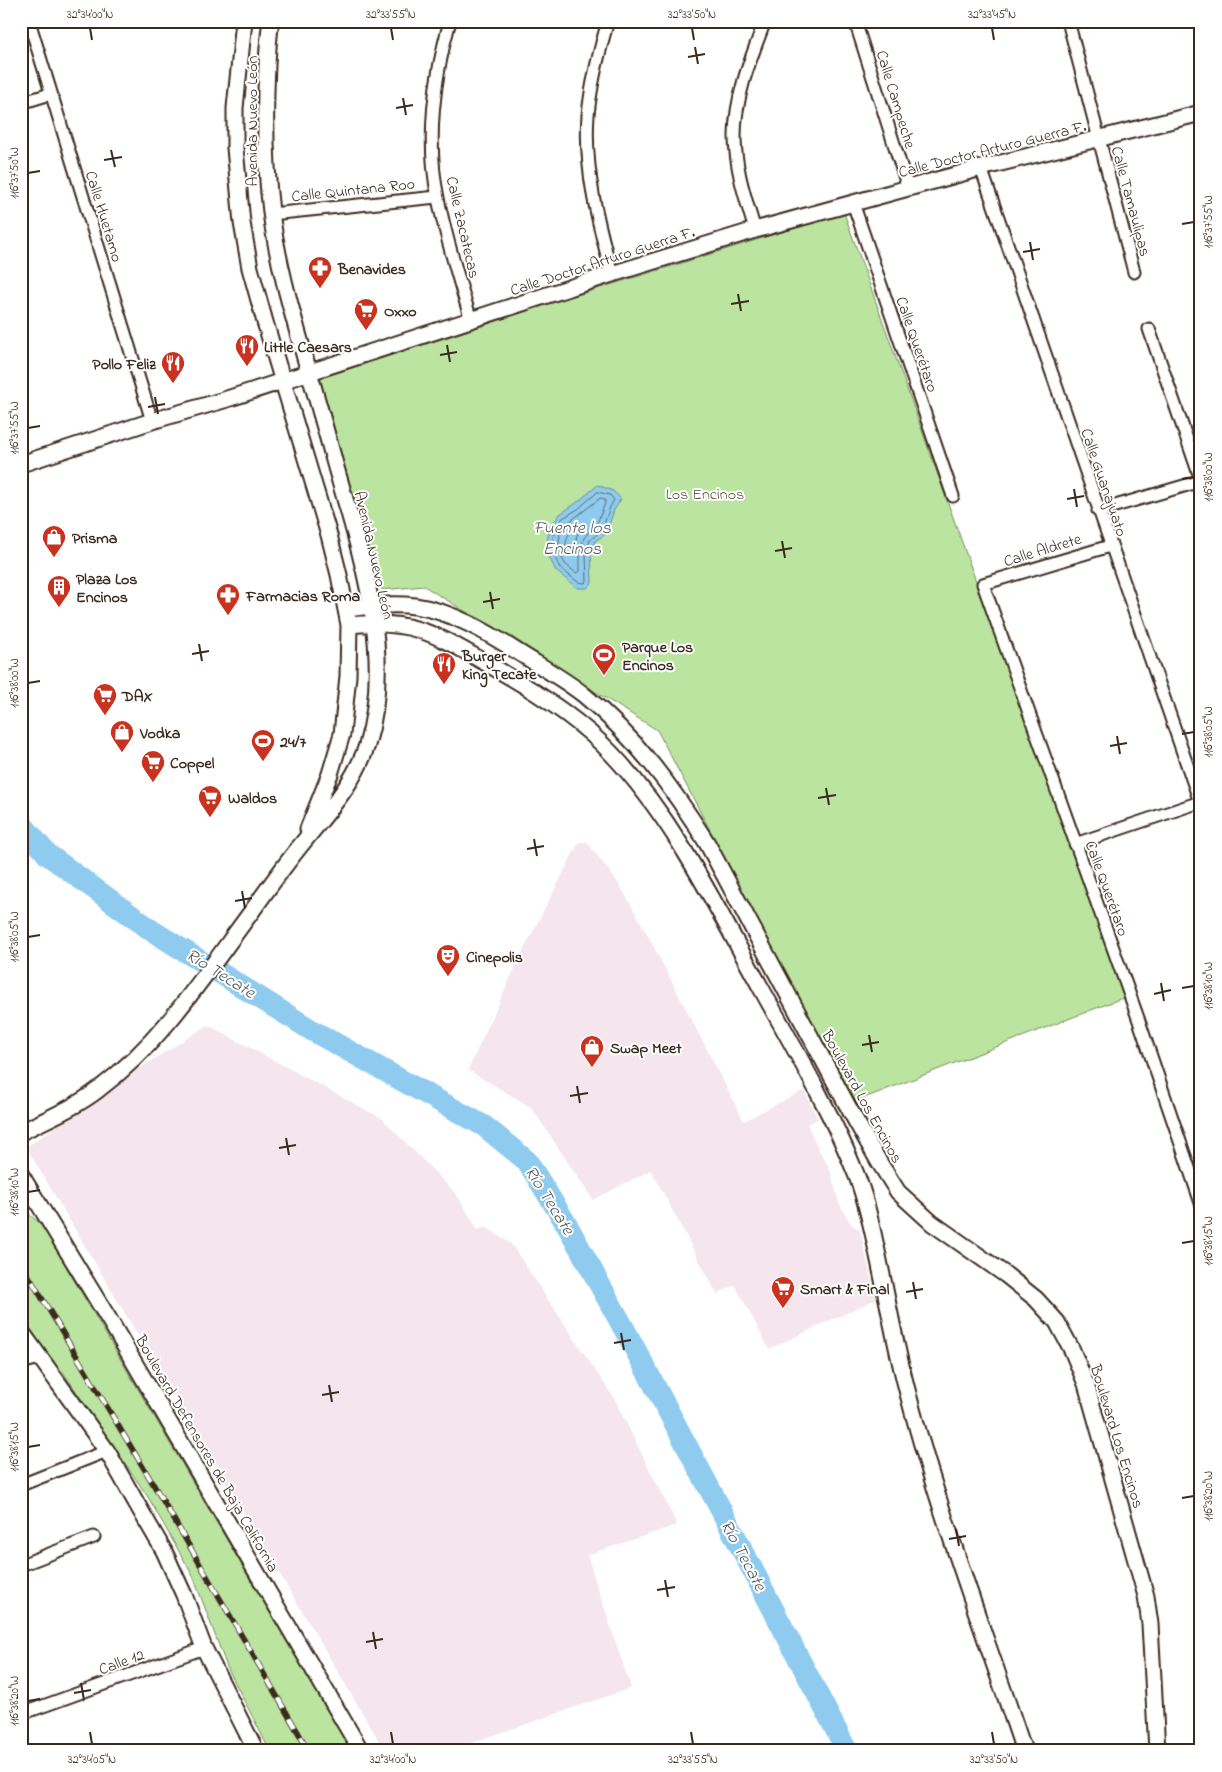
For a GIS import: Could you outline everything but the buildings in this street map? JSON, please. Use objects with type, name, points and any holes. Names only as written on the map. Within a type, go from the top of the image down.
[{"type":"street","name":"Calle Huetamo","points":[[29,21],[152,421]]},
{"type":"street","name":"Avenida Nuevo León","points":[[244,21],[235,108],[237,189],[242,223],[250,268],[282,381],[330,535],[349,625],[348,676],[342,734],[330,774],[303,842]]},
{"type":"street","name":"Avenida Nuevo León","points":[[271,21],[268,38],[265,126],[271,214],[281,271],[352,524],[375,623],[377,685],[374,715],[366,747],[343,794],[303,842]]},
{"type":"street","name":"Calle Zacatecas","points":[[450,21],[434,95],[432,148],[438,197],[471,320]]},
{"type":"street","points":[[608,21],[596,59],[588,125],[589,164],[598,221],[612,274]]},
{"type":"street","points":[[755,230],[740,177],[735,136],[738,104],[750,59],[765,21]]},
{"type":"street","name":"Calle Campeche","points":[[855,21],[908,188]]},
{"type":"street","name":"Calle Tamaulipas","points":[[1068,21],[1134,272]]},
{"type":"street","points":[[21,103],[50,94]]},
{"type":"street","name":"Calle Doctor Arturo Guerra F.","points":[[21,464],[612,274],[755,230],[981,168],[1201,113]]},
{"type":"street","name":"Calle Guanajuato","points":[[981,168],[1098,512],[1200,803]]},
{"type":"street","name":"Calle Quintana Roo","points":[[271,214],[438,197]]},
{"type":"street","name":"Calle Querétaro","points":[[853,203],[953,496]]},
{"type":"street","points":[[1098,512],[1201,480],[1149,329]]},
{"type":"street","name":"Calle Aldrete","points":[[983,584],[1110,546]]},
{"type":"street","name":"Calle Querétaro","points":[[983,584],[1138,1018],[1200,1199]]},
{"type":"street","name":"Boulevard Los Encinos","points":[[347,609],[397,604],[416,606],[452,617],[501,641],[583,694],[632,740],[660,772],[687,811],[852,1114],[898,1192],[932,1223],[1006,1275],[1036,1299],[1057,1322],[1072,1350],[1086,1384],[1146,1596],[1150,1624],[1157,1751]]},
{"type":"street","points":[[349,625],[375,623],[419,628],[439,636],[510,676],[551,703],[586,729],[610,752],[654,804],[703,883],[806,1071],[856,1174],[865,1198],[915,1420],[1024,1751]]},
{"type":"street","points":[[1075,844],[1200,803]]},
{"type":"street","points":[[21,1132],[104,1086],[130,1064],[167,1025],[303,842]]},
{"type":"street","points":[[703,883],[723,874]]},
{"type":"street","name":"Boulevard Defensores de Baja California","points":[[21,1174],[199,1472],[361,1751]]},
{"type":"street","points":[[21,1331],[107,1452],[164,1551],[184,1595],[204,1648],[256,1751]]},
{"type":"street","points":[[21,1363],[40,1358]]},
{"type":"street","points":[[21,1485],[107,1452]]},
{"type":"street","points":[[21,1565],[94,1537]]},
{"type":"street","name":"Calle 12","points":[[21,1714],[204,1648]]},
{"type":"shaded area","points":[[579,842],[587,842],[619,884],[642,924],[744,1121],[804,1090],[818,1119],[807,1124],[830,1169],[839,1203],[851,1224],[860,1230],[876,1299],[769,1349],[735,1285],[717,1294],[651,1170],[593,1200],[531,1107],[468,1070],[521,955]]},
{"type":"shaded area","points":[[208,1025],[383,1119],[457,1195],[478,1230],[486,1227],[511,1244],[614,1398],[677,1525],[587,1555],[631,1688],[448,1751],[385,1751],[26,1147],[135,1071]]},
{"type":"green space","name":"Los Encinos","points":[[844,213],[1125,997],[854,1102],[657,730],[424,586],[382,590],[317,375]]},
{"type":"green space","points":[[21,1199],[31,1216],[41,1224],[351,1751],[270,1751],[227,1667],[193,1576],[148,1497],[63,1372],[31,1345],[21,1329]]},
{"type":"water","name":"Fuente los Encinos","points":[[598,485],[613,491],[621,499],[614,510],[606,534],[595,541],[591,554],[592,583],[587,588],[577,588],[556,571],[546,551],[549,529],[560,514]]},
{"type":"waterway","name":"Río Tecate","points":[[21,823],[47,854],[151,930],[313,1031],[484,1126],[527,1161],[567,1225],[627,1334],[847,1751]]},
{"type":"railway","points":[[21,1263],[152,1482],[309,1751]]},
{"type":"place","name":"Benavides","points":[[320,289]]},
{"type":"place","name":"Oxxo","points":[[366,331]]},
{"type":"place","name":"Little Caesars","points":[[247,367]]},
{"type":"place","name":"Pollo Feliz","points":[[173,384]]},
{"type":"place","name":"Prisma","points":[[54,558]]},
{"type":"place","name":"Plaza Los Encinos","points":[[59,608]]},
{"type":"place","name":"Farmacias Roma","points":[[228,616]]},
{"type":"place","name":"Parque Los Encinos","points":[[604,676]]},
{"type":"place","name":"Burger King Tecate","points":[[444,685]]},
{"type":"place","name":"DAX","points":[[105,716]]},
{"type":"place","name":"Vodka","points":[[122,753]]},
{"type":"place","name":"24/7","points":[[263,762]]},
{"type":"place","name":"Coppel","points":[[153,783]]},
{"type":"place","name":"Waldos","points":[[210,818]]},
{"type":"place","name":"Cinepolis","points":[[448,977]]},
{"type":"place","name":"Swap Meet","points":[[592,1068]]},
{"type":"place","name":"Smart & Final","points":[[783,1309]]}]
